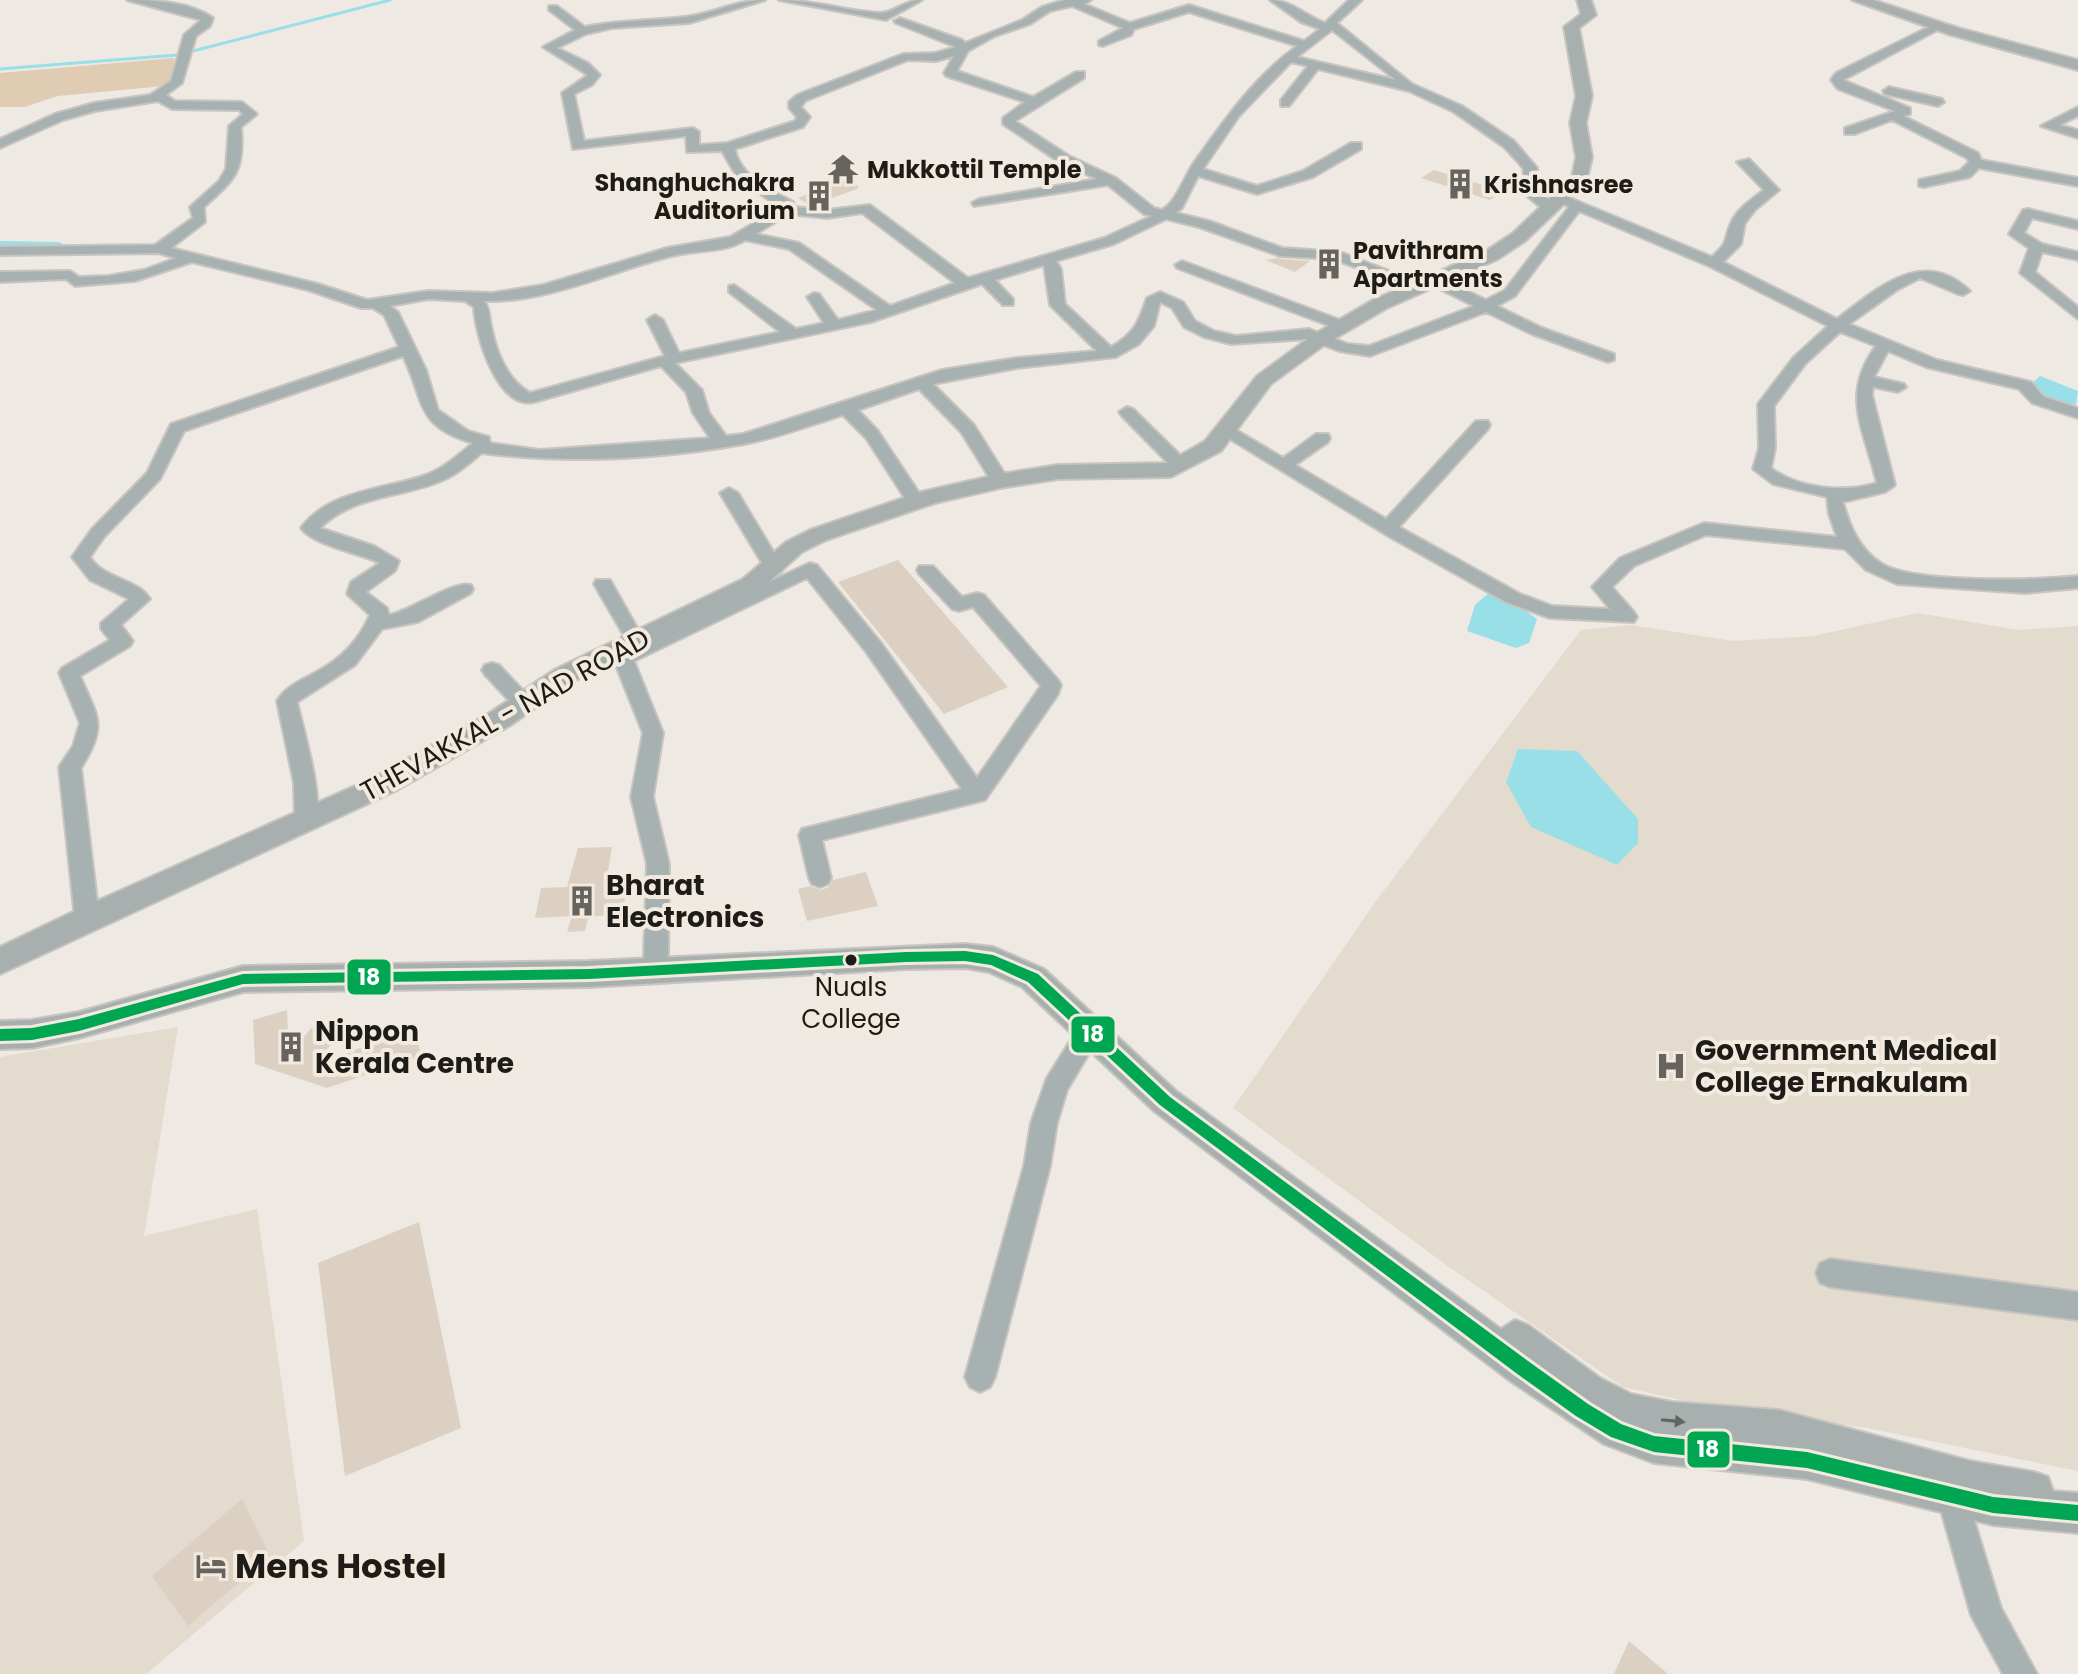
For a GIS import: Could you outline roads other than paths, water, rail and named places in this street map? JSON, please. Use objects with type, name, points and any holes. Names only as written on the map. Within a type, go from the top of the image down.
[{"type":"main road","name":"THEVAKKAL - NAD ROAD","points":[[0,961],[87,918],[385,784],[524,704],[565,675],[751,585],[774,568],[794,547],[818,535],[916,502],[1000,481],[1058,472],[1171,470],[1213,446],[1264,380],[1320,339],[1380,304],[1492,255],[1561,203],[1580,179],[1584,157],[1578,123],[1584,96],[1571,27],[1589,15],[1584,0]]},
{"type":"main road","points":[[1859,0],[1937,26],[2078,65]]},
{"type":"main road","points":[[0,1035],[32,1020],[212,969],[251,962],[319,964],[734,956],[939,944],[1024,955],[1049,970],[1176,1088],[1609,1404],[1647,1418],[1775,1428],[1875,1451],[1993,1505],[2075,1504]]},
{"type":"main road","points":[[0,1035],[32,1034],[79,1025],[243,979],[589,974],[996,953],[1033,978],[1165,1101],[1534,1376],[1617,1431],[1654,1444],[1766,1453],[1949,1485]]},
{"type":"street","points":[[0,144],[59,117],[159,96],[176,83],[183,57],[190,46],[190,35],[208,20],[184,10],[133,0]]},
{"type":"street","points":[[157,7],[172,0]]},
{"type":"street","points":[[759,0],[689,20],[632,22],[583,31],[549,47],[559,56],[587,67],[594,75],[568,93],[578,146],[631,136],[693,132],[692,149],[728,147],[799,124],[804,117],[795,108],[795,102],[801,98],[907,56],[936,57],[963,49],[991,34],[1026,22],[1046,9],[1074,1],[1129,27],[1189,8],[1307,46]]},
{"type":"street","points":[[785,0],[886,17],[916,0]]},
{"type":"street","points":[[1276,0],[1305,20],[1330,26],[1413,88],[1476,119],[1509,144],[1530,168],[1532,193],[1714,263],[1840,326],[1932,364],[2025,385],[2038,400],[2078,413]]},
{"type":"street","points":[[470,297],[481,306],[483,331],[491,356],[517,395],[528,399],[669,360],[834,326],[1109,241],[1175,208],[1195,171],[1235,113],[1288,58],[1307,46],[1356,0]]},
{"type":"street","points":[[184,10],[205,3]]},
{"type":"street","points":[[553,8],[583,31]]},
{"type":"street","points":[[900,21],[936,32],[958,42],[963,49]]},
{"type":"street","points":[[1850,131],[1906,111],[1842,86],[1837,80],[1937,26]]},
{"type":"street","points":[[1103,43],[1127,33],[1129,27]]},
{"type":"street","points":[[963,49],[950,73],[1034,101]]},
{"type":"street","points":[[1288,58],[1413,88]]},
{"type":"street","points":[[1285,103],[1316,64]]},
{"type":"street","points":[[1080,75],[1034,101],[1007,121],[1064,159],[1111,181],[1143,208],[1163,216],[1204,224],[1280,252],[1335,255],[1429,284],[1537,331],[1608,357]]},
{"type":"street","points":[[1873,97],[1885,90],[1938,102]]},
{"type":"street","points":[[158,249],[200,219],[199,202],[217,191],[233,173],[238,151],[235,126],[251,114],[242,106],[172,105],[159,96]]},
{"type":"street","points":[[2078,111],[2047,126],[2078,134]]},
{"type":"street","points":[[1895,117],[1973,156],[1976,163]]},
{"type":"street","points":[[1195,171],[1257,190],[1308,174],[1356,146]]},
{"type":"street","points":[[728,147],[728,154],[743,175],[788,205],[786,210]]},
{"type":"street","points":[[1714,263],[1734,244],[1738,223],[1750,207],[1772,190],[1744,162]]},
{"type":"street","points":[[1976,163],[2078,182]]},
{"type":"street","points":[[1924,183],[1965,174],[1976,163]]},
{"type":"street","points":[[979,203],[1111,181]]},
{"type":"street","points":[[479,447],[540,455],[722,443],[847,409],[942,375],[1110,354],[1134,341],[1146,326],[1154,298],[1160,296],[1178,305],[1189,324],[1209,334],[1236,341],[1309,334],[1345,348],[1370,351],[1484,307],[1510,293],[1561,203]]},
{"type":"street","points":[[0,251],[158,249],[313,287],[366,305],[428,295],[470,297],[545,289],[640,260],[744,236],[786,210],[827,214],[865,208],[966,284]]},
{"type":"street","points":[[2078,225],[2025,214],[2016,234],[2037,247],[2078,256]]},
{"type":"street","points":[[0,240],[144,236],[138,248]]},
{"type":"street","points":[[744,236],[794,246],[888,311]]},
{"type":"street","points":[[2037,247],[2027,273],[2078,314]]},
{"type":"street","points":[[0,278],[70,275],[75,282],[131,280],[161,271],[192,256]]},
{"type":"street","points":[[1049,261],[1054,269],[1058,305],[1110,354]]},
{"type":"street","points":[[1182,265],[1343,326]]},
{"type":"street","points":[[1885,344],[1872,359],[1864,380],[1863,406],[1881,458],[1886,485],[1843,494],[1791,485],[1770,477],[1762,469],[1767,448],[1766,404],[1775,398],[1781,382],[1807,351],[1917,274],[1963,291]]},
{"type":"street","points":[[985,278],[1008,302]]},
{"type":"street","points":[[734,289],[791,333]]},
{"type":"street","points":[[814,297],[834,326]]},
{"type":"street","points":[[306,820],[305,783],[287,701],[292,694],[332,674],[353,659],[368,642],[380,613],[356,594],[358,586],[388,567],[390,561],[368,550],[314,533],[310,528],[327,514],[361,497],[433,478],[479,447],[483,441],[462,435],[431,412],[421,388],[418,370],[390,312],[377,304]]},
{"type":"street","points":[[655,320],[669,360],[694,390],[701,413],[722,443]]},
{"type":"street","points":[[87,918],[70,767],[83,747],[90,723],[69,673],[119,645],[123,637],[111,629],[111,623],[141,599],[105,582],[84,565],[81,557],[98,533],[154,475],[177,428],[406,350]]},
{"type":"street","points":[[1864,380],[1898,387]]},
{"type":"street","points":[[922,382],[968,429],[1000,481]]},
{"type":"street","points":[[847,409],[872,435],[916,502]]},
{"type":"street","points":[[1127,412],[1180,465]]},
{"type":"street","points":[[1389,527],[1482,425]]},
{"type":"street","points":[[1225,431],[1513,598],[1550,612],[1627,617],[1601,587],[1627,562],[1704,529],[1849,544]]},
{"type":"street","points":[[1283,466],[1322,438]]},
{"type":"street","points":[[729,493],[774,568]]},
{"type":"street","points":[[1843,494],[1834,500],[1849,544],[1879,572],[1897,578],[2025,587],[2078,582]]},
{"type":"street","points":[[656,957],[658,864],[642,797],[653,733],[623,658],[810,569],[874,648],[977,794]]},
{"type":"street","points":[[820,878],[810,835],[977,794],[1048,694],[1051,685],[977,599],[959,605],[926,570]]},
{"type":"street","points":[[603,584],[635,641]]},
{"type":"street","points":[[377,624],[411,617],[464,589]]},
{"type":"street","points":[[492,670],[524,704]]},
{"type":"street","points":[[980,1377],[1037,1166],[1044,1123],[1056,1086],[1091,1030]]},
{"type":"street","points":[[1830,1273],[2078,1306]]},
{"type":"street","points":[[1949,1485],[1987,1615],[2021,1674]]},
{"type":"water","points":[[2040,376],[2078,391],[2076,405],[2041,398],[2031,384]]},
{"type":"water","points":[[1490,592],[1516,604],[1537,619],[1529,643],[1516,648],[1467,631],[1475,605]]},
{"type":"water","points":[[1518,749],[1577,751],[1638,819],[1638,843],[1617,865],[1531,827],[1506,782]]},
{"type":"waterway","points":[[193,51],[390,0]]},
{"type":"waterway","points":[[0,69],[177,55]]},
{"type":"waterway","points":[[0,244],[59,245]]},
{"type":"place","name":"Mukkottil Temple","points":[[843,169]]},
{"type":"place","name":"Krishnasree","points":[[1460,184]]},
{"type":"place","name":"Shanghuchakra Auditorium","points":[[819,196]]},
{"type":"place","name":"Pavithram Apartments","points":[[1329,264]]},
{"type":"place","name":"Bharat Electronics","points":[[582,901]]},
{"type":"place","name":"Nuals College","points":[[851,960]]},
{"type":"place","name":"Nippon Kerala Centre","points":[[291,1047]]},
{"type":"place","name":"Government Medical College Ernakulam","points":[[1671,1066]]},
{"type":"place","name":"Mens Hostel","points":[[211,1566]]}]
